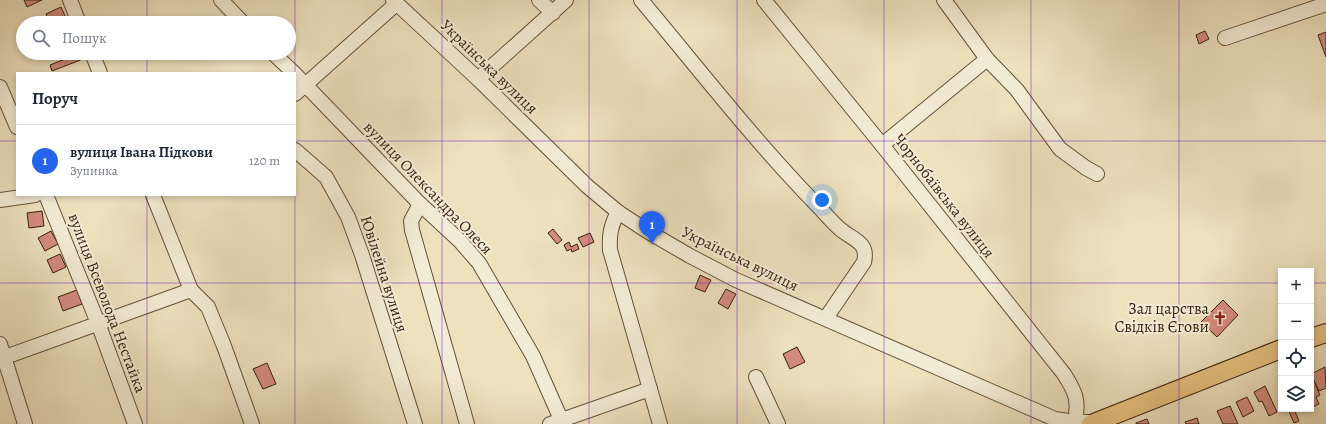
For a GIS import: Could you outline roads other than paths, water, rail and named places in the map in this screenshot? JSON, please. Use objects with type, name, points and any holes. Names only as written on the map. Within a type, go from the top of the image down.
[{"type":"main road","points":[[1314,337],[1326,333]]},
{"type":"main road","points":[[1087,423],[1278,350]]},
{"type":"street","points":[[70,0],[76,16]]},
{"type":"street","points":[[221,0],[236,16]]},
{"type":"street","points":[[539,0],[553,13]]},
{"type":"street","points":[[478,79],[566,0]]},
{"type":"street","points":[[641,0],[790,177],[841,230],[858,240],[863,247],[866,254],[864,262],[826,318]]},
{"type":"street","name":"Чорнобаївська вулиця","points":[[764,0],[882,145],[1064,374],[1075,392],[1087,423]]},
{"type":"street","points":[[948,1],[987,59],[1017,90],[1060,149],[1097,174]]},
{"type":"street","points":[[296,93],[395,2]]},
{"type":"street","name":"Українська вулиця","points":[[395,2],[478,79],[587,186],[618,212],[690,256],[736,280],[826,318],[1056,421],[1087,423]]},
{"type":"street","points":[[1225,38],[1326,4]]},
{"type":"street","points":[[882,145],[987,59]]},
{"type":"street","points":[[95,60],[100,72]]},
{"type":"street","name":"вулиця Олександра Олеся","points":[[280,60],[292,72]]},
{"type":"street","name":"вулиця Олександра Олеся","points":[[296,76],[420,204],[459,240],[479,263],[533,356],[558,423]]},
{"type":"street","points":[[0,87],[16,125]]},
{"type":"street","name":"Ювілейна вулиця","points":[[296,151],[326,177],[348,217],[362,255],[415,424]]},
{"type":"street","points":[[0,200],[28,196]]},
{"type":"street","name":"вулиця Всеволода Нестайка","points":[[46,196],[98,323],[135,424]]},
{"type":"street","points":[[153,196],[191,290],[208,307],[224,346],[252,424]]},
{"type":"street","points":[[420,204],[411,221],[412,230],[467,424]]},
{"type":"street","points":[[618,212],[612,223],[609,236],[610,250],[660,424]]},
{"type":"street","points":[[2,358],[191,290]]},
{"type":"street","points":[[0,344],[2,358],[25,424]]},
{"type":"street","points":[[756,377],[778,424]]},
{"type":"street","points":[[558,423],[650,388]]},
{"type":"place","name":"вулиця Івана Підкови","points":[[652,244]]},
{"type":"place","name":"Зал царства Свідків Єгови","points":[[1220,318]]}]
